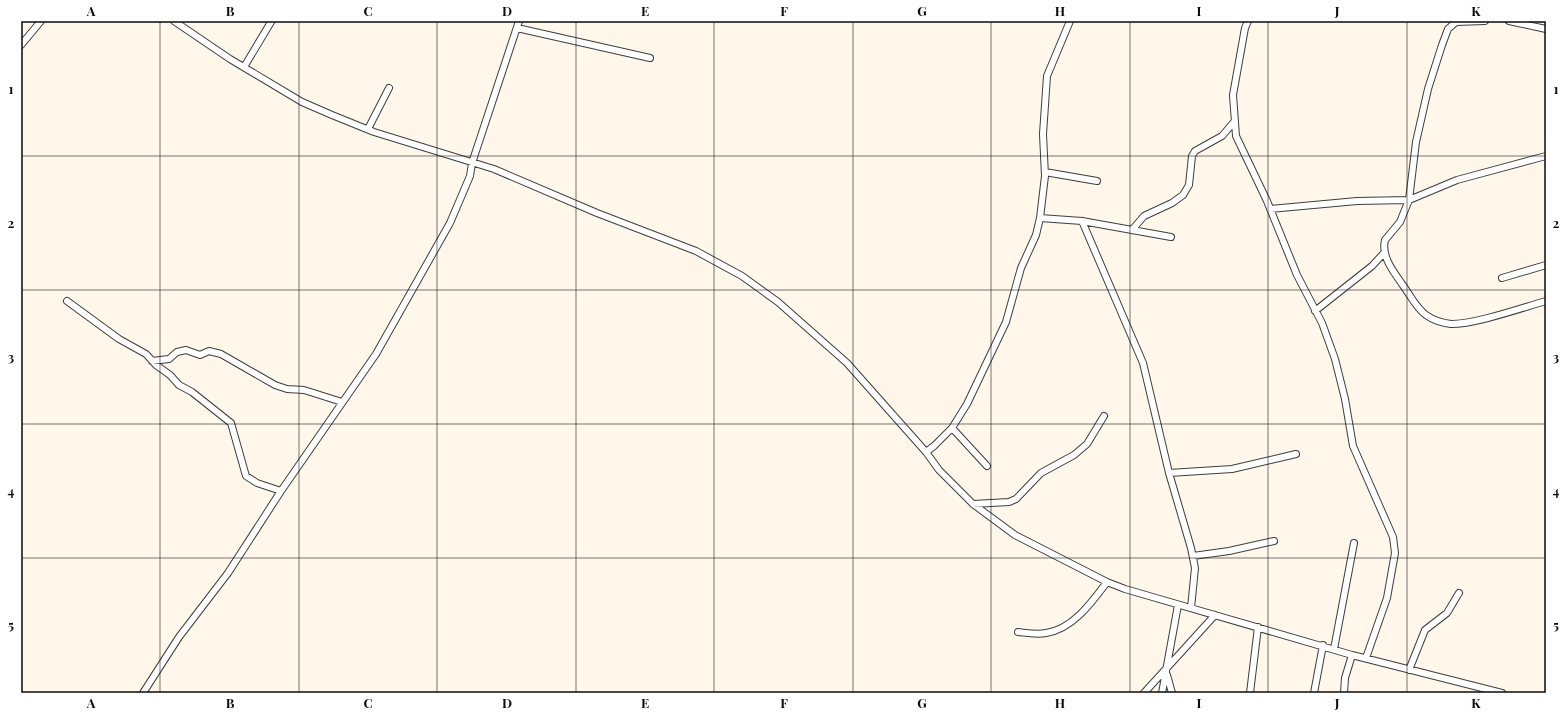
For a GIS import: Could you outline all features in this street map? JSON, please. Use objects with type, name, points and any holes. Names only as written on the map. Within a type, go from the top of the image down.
[{"type":"street","points":[[21,45],[40,21]]},
{"type":"street","points":[[174,21],[183,23],[244,67],[302,102],[368,129],[494,169],[597,213],[696,251],[742,276],[778,302],[847,363],[926,452],[939,470],[973,504],[1015,535],[1107,582],[1178,605],[1366,658],[1502,693]]},
{"type":"street","points":[[143,693],[179,637],[228,573],[281,491],[376,354],[450,223],[470,176],[472,163],[519,21]]},
{"type":"street","points":[[926,452],[952,428],[967,404],[1006,322],[1021,268],[1036,235],[1040,218],[1045,172],[1043,134],[1047,76],[1070,21]]},
{"type":"street","points":[[1248,21],[1245,28],[1234,88],[1234,122],[1236,136],[1270,209],[1297,275],[1322,323],[1335,359],[1345,399],[1352,446],[1392,537],[1395,554],[1388,591],[1366,658]]},
{"type":"street","points":[[1485,21],[1456,22],[1448,29],[1428,89],[1416,142],[1409,200],[1400,222],[1385,240],[1384,253],[1390,265],[1424,314],[1435,320],[1451,324],[1467,322],[1546,301]]},
{"type":"street","points":[[1509,21],[1546,29]]},
{"type":"street","points":[[244,67],[271,22]]},
{"type":"street","points":[[517,28],[650,58]]},
{"type":"street","points":[[368,129],[389,88]]},
{"type":"street","points":[[1132,230],[1144,216],[1172,203],[1183,195],[1189,185],[1192,156],[1196,151],[1222,136],[1234,122]]},
{"type":"street","points":[[1270,209],[1357,201],[1409,200],[1457,180],[1546,156]]},
{"type":"street","points":[[1045,172],[1097,181]]},
{"type":"street","points":[[1040,218],[1082,221],[1171,237]]},
{"type":"street","points":[[1082,221],[1143,363],[1169,472],[1193,556],[1195,568],[1191,608]]},
{"type":"street","points":[[1315,311],[1361,275],[1384,253]]},
{"type":"street","points":[[1502,278],[1546,265]]},
{"type":"street","points":[[67,301],[119,339],[146,354],[152,361],[170,375],[179,386],[192,392],[231,422],[246,476],[257,483],[281,491]]},
{"type":"street","points":[[152,361],[169,359],[177,352],[186,350],[200,355],[209,351],[221,354],[275,385],[287,389],[304,390],[342,402]]},
{"type":"street","points":[[973,504],[1009,502],[1016,499],[1041,473],[1074,455],[1087,444],[1104,416]]},
{"type":"street","points":[[952,428],[988,466]]},
{"type":"street","points":[[1169,472],[1232,469],[1296,454]]},
{"type":"street","points":[[1193,556],[1229,551],[1274,541]]},
{"type":"street","points":[[1334,648],[1354,543]]},
{"type":"street","points":[[1018,632],[1045,634],[1056,631],[1074,620],[1107,582]]},
{"type":"street","points":[[1409,670],[1425,630],[1447,613],[1459,593]]},
{"type":"street","points":[[1162,693],[1178,605]]},
{"type":"street","points":[[1144,693],[1167,671],[1215,615]]},
{"type":"street","points":[[1250,693],[1258,627]]},
{"type":"street","points":[[1314,693],[1324,645]]},
{"type":"street","points":[[1344,693],[1344,678],[1352,654]]},
{"type":"street","points":[[1167,671],[1172,693]]}]
